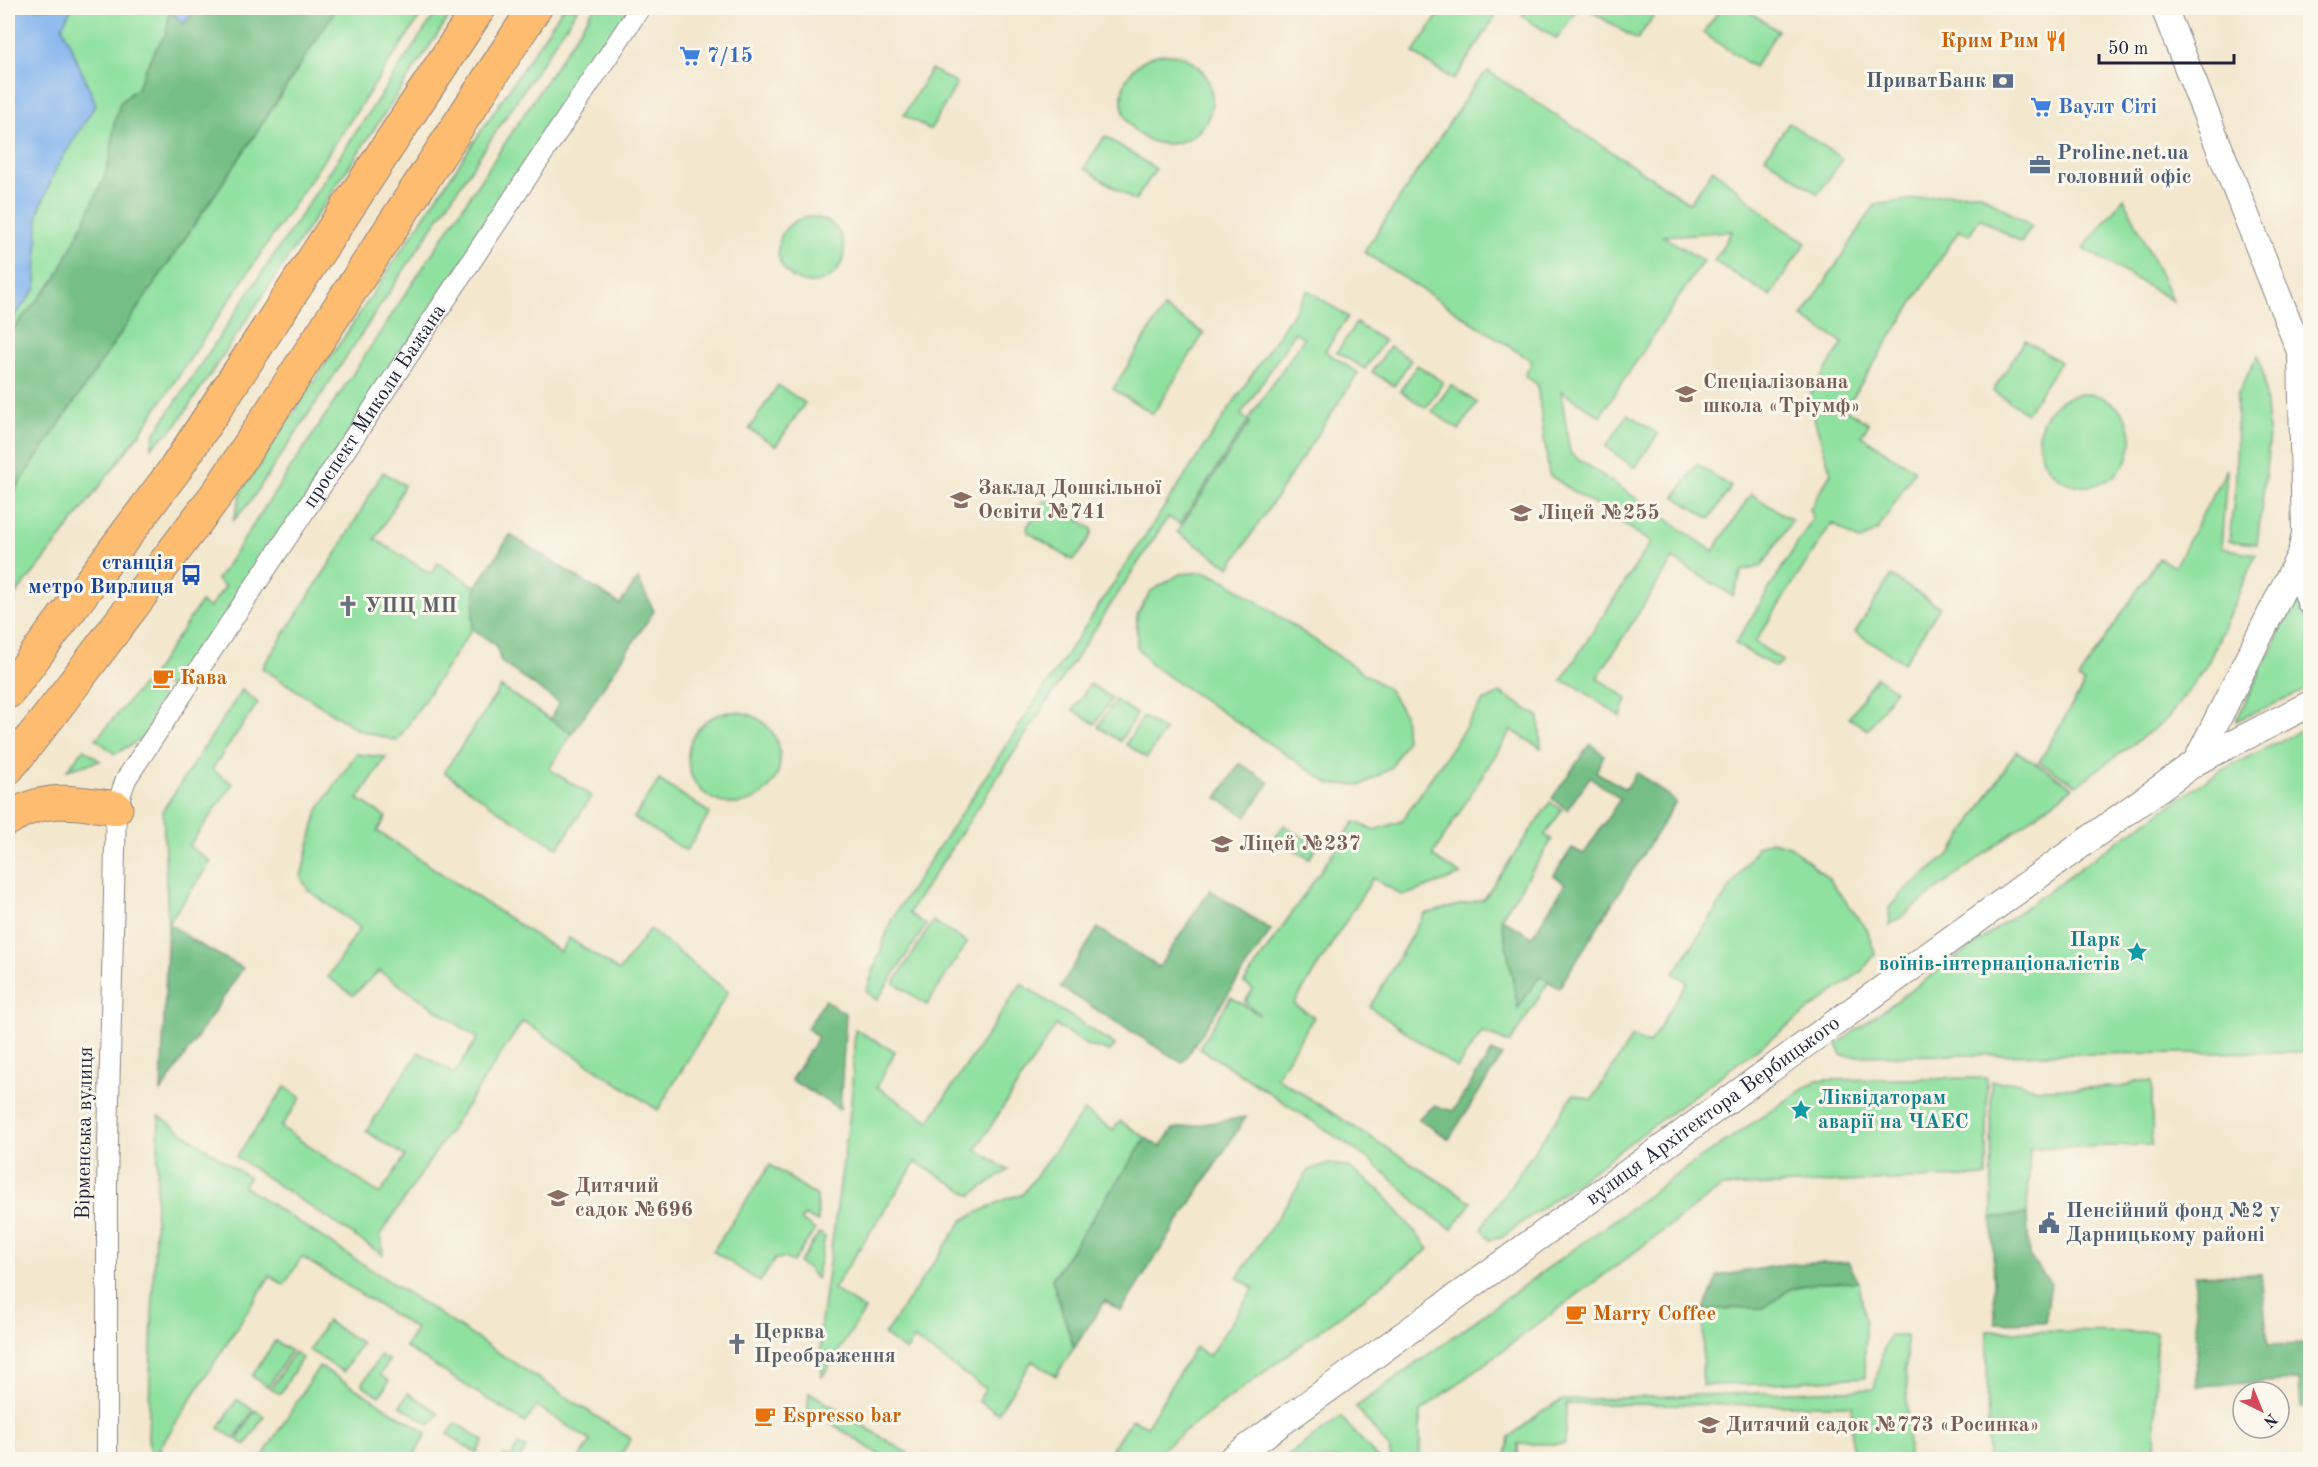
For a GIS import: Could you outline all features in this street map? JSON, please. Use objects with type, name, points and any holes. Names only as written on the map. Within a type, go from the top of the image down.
[{"type":"highway","points":[[8,692],[176,468],[479,8]]},
{"type":"highway","points":[[8,768],[51,715],[220,490],[535,8]]},
{"type":"highway","points":[[8,819],[26,808],[56,801],[116,808]]},
{"type":"street","name":"проспект Миколи Бажана","points":[[116,808],[126,779],[640,8]]},
{"type":"street","points":[[2164,8],[2306,358],[2306,537],[2302,576],[2310,602]]},
{"type":"street","name":"вулиця Архітектора Вербицького","points":[[2196,762],[2306,537]]},
{"type":"street","name":"вулиця Архітектора Вербицького","points":[[1230,1460],[2196,762],[2310,704]]},
{"type":"street","name":"Вірменська вулиця","points":[[107,1460],[107,1155],[116,808]]},
{"type":"green space","points":[[47,8],[426,8],[140,433],[8,604],[8,155]]},
{"type":"green space","points":[[170,8],[337,8],[251,141],[8,500],[8,331],[12,330],[56,278],[104,178],[111,155],[114,124],[120,103],[137,88],[153,53],[166,34]]},
{"type":"green space","points":[[439,8],[455,8],[175,427],[151,447],[155,433]]},
{"type":"green space","points":[[563,8],[578,8],[250,502],[233,521],[242,490]]},
{"type":"green space","points":[[594,8],[630,8],[177,693],[152,675],[201,602],[209,608],[225,587],[217,580]]},
{"type":"green space","points":[[1443,8],[1501,8],[1454,80],[1413,53]]},
{"type":"green space","points":[[1527,8],[1578,8],[1557,39],[1522,16]]},
{"type":"green space","points":[[1586,8],[1644,8],[1655,14],[1637,40]]},
{"type":"green space","points":[[1721,8],[1744,8],[1778,31],[1754,67],[1703,33]]},
{"type":"green space","points":[[1167,54],[1184,58],[1199,67],[1208,82],[1212,99],[1208,116],[1199,131],[1184,140],[1167,144],[1150,140],[1135,131],[1126,116],[1122,99],[1126,82],[1135,67],[1150,58]]},
{"type":"green space","points":[[931,69],[957,84],[930,130],[904,115]]},
{"type":"green space","points":[[1488,71],[1690,203],[1713,169],[1782,228],[1806,243],[1770,296],[1714,261],[1732,231],[1663,236],[1703,261],[1600,416],[1561,391],[1570,453],[1713,551],[1751,494],[1792,520],[1762,566],[1742,571],[1733,596],[1673,559],[1597,678],[1627,698],[1621,717],[1574,685],[1561,681],[1651,542],[1549,475],[1537,384],[1525,376],[1532,361],[1364,252],[1475,84]]},
{"type":"green space","points":[[1789,123],[1843,159],[1818,194],[1765,157]]},
{"type":"green space","points":[[1105,136],[1156,169],[1135,201],[1084,168]]},
{"type":"green space","points":[[1979,193],[2032,226],[2021,243],[1980,218],[1969,235],[1959,230],[1845,409],[1869,424],[1861,436],[1915,470],[1878,530],[1860,541],[1832,523],[1755,642],[1783,661],[1775,667],[1735,644],[1813,518],[1810,509],[1831,473],[1808,398],[1843,343],[1802,317],[1875,205],[1948,194]]},
{"type":"green space","points":[[2124,198],[2173,301],[2083,248]]},
{"type":"green space","points":[[811,217],[824,220],[834,227],[841,237],[844,250],[841,263],[834,273],[824,280],[811,283],[798,280],[788,273],[781,263],[778,250],[781,237],[788,227],[798,220]]},
{"type":"green space","points":[[1308,290],[1348,317],[1325,351],[1358,373],[1230,567],[1177,532],[1250,422],[1248,421],[1180,524],[1168,517],[909,913],[926,925],[877,1000],[866,992],[892,918]],"holes":[[[1295,332],[1304,338],[1248,420],[1241,415]]]},
{"type":"green space","points":[[1164,308],[1204,333],[1153,414],[1113,389]]},
{"type":"green space","points":[[1356,323],[1384,341],[1365,369],[1337,352]]},
{"type":"green space","points":[[2025,340],[2060,362],[2027,413],[1993,391]]},
{"type":"green space","points":[[1390,346],[1411,360],[1394,386],[1372,372]]},
{"type":"green space","points":[[2258,355],[2264,378],[2269,444],[2257,544],[2229,541],[2236,483],[2237,395]]},
{"type":"green space","points":[[1417,365],[1443,382],[1426,408],[1400,391]]},
{"type":"green space","points":[[778,385],[805,403],[776,446],[749,429]]},
{"type":"green space","points":[[1451,385],[1477,403],[1459,430],[1432,411]]},
{"type":"green space","points":[[2085,394],[2103,398],[2117,408],[2127,422],[2131,440],[2127,458],[2117,472],[2103,482],[2085,486],[2067,482],[2053,472],[2043,458],[2039,440],[2043,422],[2053,408],[2067,398]]},
{"type":"green space","points":[[1628,414],[1658,434],[1635,468],[1606,447]]},
{"type":"green space","points":[[1697,464],[1731,487],[1710,519],[1675,497]]},
{"type":"green space","points":[[2227,469],[2221,548],[2256,554],[2207,665],[2167,719],[2077,785],[2039,762],[2085,683],[2078,679],[2159,558],[2174,567]]},
{"type":"green space","points":[[383,472],[404,485],[375,539],[431,574],[438,563],[476,587],[472,629],[397,741],[358,730],[262,668],[336,554]]},
{"type":"green space","points":[[1050,500],[1092,529],[1092,534],[1077,557],[1072,560],[1028,532],[1027,527],[1044,502]]},
{"type":"green space","points":[[510,535],[620,604],[638,579],[654,611],[572,734],[550,719],[559,703],[501,662],[496,645],[472,629],[476,587]]},
{"type":"green space","points":[[1206,572],[1228,582],[1389,690],[1404,714],[1406,741],[1391,768],[1362,785],[1330,784],[1150,664],[1137,646],[1137,614],[1151,591],[1180,574]]},
{"type":"green space","points":[[1891,576],[1940,607],[1904,663],[1855,632]]},
{"type":"green space","points":[[2296,599],[2310,625],[2310,688],[2236,721]]},
{"type":"green space","points":[[1876,677],[1895,690],[1868,730],[1849,718]]},
{"type":"green space","points":[[143,684],[169,703],[148,735],[115,754],[96,739]]},
{"type":"green space","points":[[1090,684],[1112,698],[1095,724],[1073,710]]},
{"type":"green space","points":[[501,687],[572,734],[549,769],[592,796],[558,848],[499,811],[444,772]]},
{"type":"green space","points":[[242,690],[258,703],[212,769],[233,784],[189,846],[211,862],[168,923],[163,810]]},
{"type":"green space","points":[[1501,693],[1539,717],[1541,748],[1511,730],[1432,856],[1461,875],[1403,896],[1373,878],[1294,1004],[1314,1017],[1276,1077],[1472,1202],[1452,1229],[1429,1214],[1368,1159],[1199,1048],[1231,997],[1260,1015],[1245,1002],[1253,989],[1244,983],[1354,822],[1375,830],[1402,821],[1483,701]]},
{"type":"green space","points":[[1115,700],[1137,714],[1120,741],[1098,727]]},
{"type":"green space","points":[[734,712],[751,716],[766,726],[776,741],[780,758],[776,775],[766,790],[751,800],[734,804],[717,800],[702,790],[692,775],[688,758],[692,741],[702,726],[717,716]]},
{"type":"green space","points":[[1143,717],[1165,731],[1147,758],[1126,744]]},
{"type":"green space","name":"Парк воїнів-інтернаціоналістів","points":[[2310,726],[2310,1052],[1842,1056],[1837,1044],[2091,860],[2220,771]]},
{"type":"green space","points":[[1590,744],[1604,755],[1596,772],[1626,789],[1637,772],[1676,802],[1559,988],[1540,976],[1518,1008],[1501,918],[1532,937],[1565,884],[1554,875],[1572,848],[1584,854],[1620,799],[1590,777],[1567,810],[1552,798]]},
{"type":"green space","points":[[84,749],[100,761],[67,770]]},
{"type":"green space","points":[[2016,751],[2073,787],[1890,925],[1889,908],[1901,894],[1952,852]]},
{"type":"green space","points":[[356,754],[386,757],[358,799],[386,817],[377,831],[560,952],[569,938],[619,971],[650,929],[728,992],[658,1110],[523,1021],[381,1234],[383,1255],[236,1157],[285,1087],[301,1098],[281,1127],[380,1194],[405,1156],[366,1131],[419,1052],[454,1074],[478,1038],[379,971],[353,995],[328,977],[360,928],[308,890],[301,877],[318,810]]},
{"type":"green space","points":[[1240,763],[1269,783],[1246,817],[1217,798]]},
{"type":"green space","points":[[659,780],[710,813],[686,851],[634,818]]},
{"type":"green space","points":[[1550,802],[1562,810],[1545,835],[1552,840],[1501,918],[1518,1007],[1540,976],[1549,981],[1510,1043],[1482,1032],[1457,1068],[1370,1007],[1424,914],[1484,899]]},
{"type":"green space","points":[[1284,825],[1317,847],[1309,859],[1276,837]]},
{"type":"green space","points":[[1771,841],[1790,846],[1829,879],[1867,929],[1875,954],[1862,971],[1501,1238],[1490,1240],[1481,1228],[1574,1094],[1592,1100],[1632,1037],[1649,1044],[1687,982],[1674,973],[1758,846]]},
{"type":"green space","points":[[1210,890],[1271,930],[1182,1063],[1060,987],[1098,928],[1159,967]]},
{"type":"green space","points":[[933,921],[967,943],[927,1005],[894,983]]},
{"type":"green space","points":[[168,923],[197,943],[243,968],[161,1092]]},
{"type":"green space","points":[[1021,984],[1115,1045],[1110,1051],[1088,1046],[1056,1025],[976,1149],[1008,1170],[971,1195],[916,1162],[833,1289],[865,1310],[822,1377],[820,1329],[851,1105],[855,1029],[895,1052],[877,1087],[929,1121]]},
{"type":"green space","points":[[825,1000],[846,1014],[840,1109],[791,1080],[818,1037],[807,1028]]},
{"type":"green space","points":[[1492,1051],[1502,1056],[1449,1139],[1418,1119],[1434,1106],[1453,1111]]},
{"type":"green space","points":[[1987,1078],[1987,1176],[1722,1187],[1420,1412],[1420,1459],[1391,1459],[1389,1448],[1356,1407],[1693,1163],[1817,1080]]},
{"type":"green space","points":[[1991,1081],[2020,1083],[2036,1089],[2122,1087],[2136,1081],[2152,1082],[2152,1145],[2030,1148],[2027,1214],[1992,1218]]},
{"type":"green space","points":[[1084,1111],[1113,1130],[1120,1121],[1146,1138],[1052,1279],[1074,1348],[1056,1376],[1032,1361],[998,1413],[978,1401],[986,1389],[914,1339],[906,1351],[884,1335],[963,1220],[1007,1198],[1022,1195]]},
{"type":"green space","points":[[159,1116],[249,1178],[243,1186],[631,1439],[618,1459],[579,1459],[591,1441],[537,1406],[525,1423],[405,1347],[416,1329],[302,1257],[284,1285],[270,1276],[159,1449],[175,1459],[150,1459],[148,1437]]},
{"type":"green space","points":[[1246,1117],[1121,1311],[1105,1301],[1074,1348],[1052,1279],[1146,1138],[1160,1147],[1173,1129]]},
{"type":"green space","points":[[1329,1163],[1350,1168],[1381,1191],[1429,1249],[1148,1459],[1105,1459],[1132,1419],[1147,1426],[1195,1347],[1209,1356],[1254,1288],[1237,1278],[1309,1170]]},
{"type":"green space","points":[[770,1165],[817,1196],[818,1222],[804,1215],[801,1220],[815,1230],[793,1262],[784,1258],[775,1259],[760,1282],[713,1251]]},
{"type":"green space","points":[[2027,1214],[2029,1256],[2051,1284],[2045,1322],[1995,1323],[1992,1218]]},
{"type":"green space","points":[[819,1233],[825,1237],[816,1279],[799,1263]]},
{"type":"green space","points":[[1848,1262],[1859,1282],[1816,1283],[1792,1288],[1764,1308],[1704,1309],[1718,1276],[1788,1264]]},
{"type":"green space","points":[[2261,1274],[2268,1345],[2310,1344],[2310,1407],[2301,1407],[2299,1380],[2231,1380],[2231,1384],[2197,1386],[2195,1275]]},
{"type":"green space","points":[[1859,1282],[1865,1320],[1865,1377],[1761,1384],[1702,1385],[1704,1309],[1764,1308],[1792,1288],[1816,1283]]},
{"type":"green space","points":[[327,1321],[361,1343],[343,1372],[309,1350]]},
{"type":"green space","points":[[1987,1331],[2156,1332],[2155,1459],[1988,1459]]},
{"type":"green space","points":[[1890,1335],[1906,1335],[1908,1459],[1852,1456],[1852,1405],[1566,1404],[1565,1444],[1518,1444],[1518,1459],[1506,1459],[1509,1438],[1542,1411],[1563,1400],[1874,1389],[1883,1351]]},
{"type":"green space","points":[[275,1341],[291,1351],[268,1387],[252,1376]]},
{"type":"green space","points":[[294,1352],[302,1358],[280,1394],[271,1388]]},
{"type":"green space","points":[[380,1355],[389,1361],[380,1375],[389,1381],[380,1396],[362,1385]]},
{"type":"green space","points":[[319,1366],[427,1433],[414,1455],[421,1459],[261,1459]]},
{"type":"green space","points":[[809,1392],[917,1459],[886,1459],[808,1408]]},
{"type":"green space","points":[[408,1393],[439,1413],[431,1425],[400,1406]]},
{"type":"green space","points":[[237,1399],[253,1410],[235,1439],[219,1428]]},
{"type":"green space","points":[[255,1410],[264,1416],[246,1445],[237,1440]]},
{"type":"green space","points":[[1341,1417],[1378,1459],[1282,1459],[1288,1455]]},
{"type":"green space","points":[[456,1423],[484,1441],[476,1453],[448,1434]]},
{"type":"green space","points":[[519,1444],[526,1449],[520,1459],[501,1459],[504,1455],[510,1458]]},
{"type":"water","points":[[8,8],[72,8],[62,26],[96,104],[56,168],[38,213],[36,288],[8,325]]},
{"type":"water","points":[[169,8],[196,8],[183,25]]},
{"type":"place","name":"Крим Рим","points":[[2056,41]]},
{"type":"place","name":"7/15","points":[[690,56]]},
{"type":"place","name":"ПриватБанк","points":[[2003,81]]},
{"type":"place","name":"Ваулт Сіті","points":[[2041,107]]},
{"type":"place","name":"Proline.net.ua головний офіс","points":[[2040,165]]},
{"type":"place","name":"Спеціалізована школа «Тріумф»","points":[[1686,394]]},
{"type":"place","name":"Заклад Дошкільної Освіти №741","points":[[961,500]]},
{"type":"place","name":"Ліцей №255","points":[[1521,513]]},
{"type":"place","name":"станція метро Вирлиця","points":[[191,575]]},
{"type":"place","name":"УПЦ МП","points":[[348,606]]},
{"type":"place","name":"Кава","points":[[163,678]]},
{"type":"place","name":"Ліцей №237","points":[[1222,844]]},
{"type":"place","name":"Парк воїнів-інтернаціоналістів","points":[[2137,952]]},
{"type":"place","name":"Ліквідаторам аварії на ЧАЕС","points":[[1801,1110]]},
{"type":"place","name":"Дитячий садок №696","points":[[558,1198]]},
{"type":"place","name":"Пенсійний фонд №2 у Дарницькому районі","points":[[2049,1223]]},
{"type":"place","name":"Marry Coffee","points":[[1576,1314]]},
{"type":"place","name":"Церква Преображення","points":[[737,1344]]},
{"type":"place","name":"Espresso bar","points":[[765,1416]]},
{"type":"place","name":"Дитячий садок №773 «Росинка»","points":[[1709,1425]]}]
